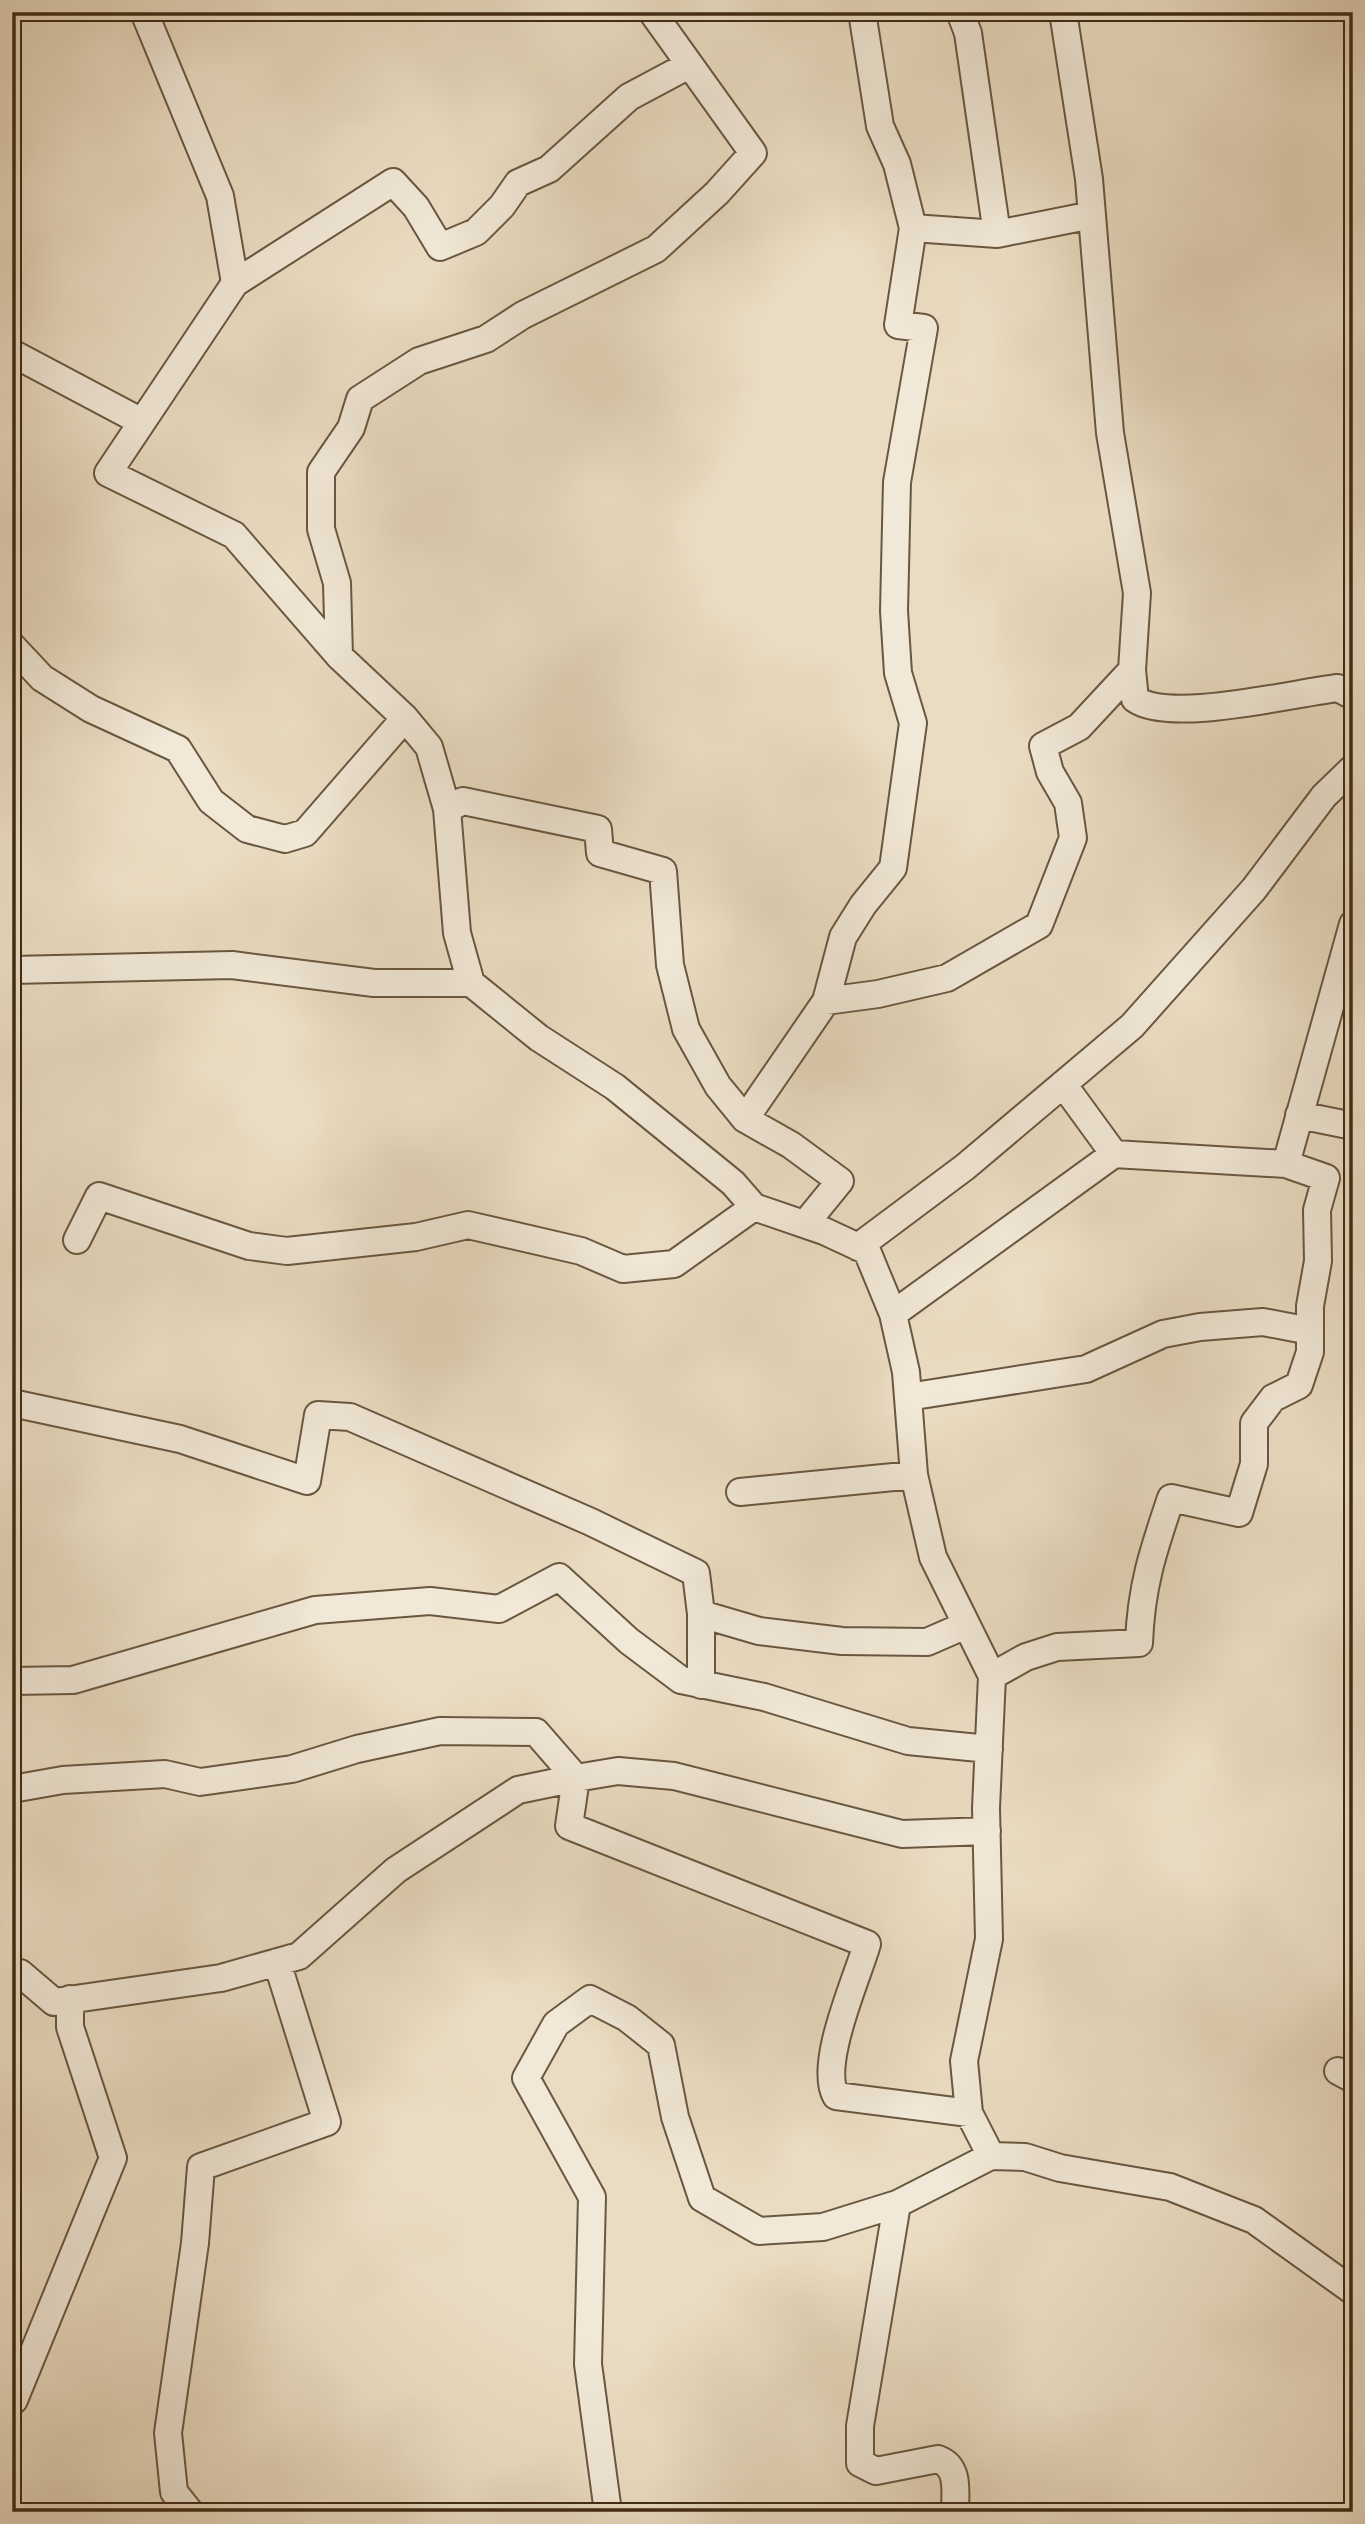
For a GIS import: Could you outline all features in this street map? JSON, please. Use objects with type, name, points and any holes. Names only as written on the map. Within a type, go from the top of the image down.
[{"type":"street","points":[[144,12],[220,196],[236,283]]},
{"type":"street","points":[[339,656],[337,583],[321,529],[321,472],[351,428],[360,399],[419,361],[486,340],[523,315],[656,249],[717,193],[753,153],[652,12]]},
{"type":"street","points":[[745,1119],[826,1000],[843,937],[863,905],[893,868],[913,723],[898,673],[894,611],[897,482],[924,328],[898,325],[913,228],[897,164],[880,126],[862,12]]},
{"type":"street","points":[[960,12],[968,33],[997,234]]},
{"type":"street","points":[[1063,12],[1092,215],[1110,433],[1137,593],[1132,670],[1135,699],[1145,706],[1215,708],[1338,688],[1353,696]]},
{"type":"street","points":[[689,65],[629,97],[549,169],[518,183],[502,206],[476,232],[440,247],[416,207],[393,182],[236,283],[108,473],[234,535],[339,656],[405,718],[429,747],[447,809],[457,933],[471,983],[539,1038],[615,1087],[733,1183],[754,1207],[805,1224],[867,1251],[893,1314],[906,1371],[914,1475],[933,1557],[992,1676],[987,1831],[989,1939],[964,2061],[969,2113],[991,2156]]},
{"type":"street","points":[[913,228],[997,234],[1092,215]]},
{"type":"street","points":[[12,353],[142,422]]},
{"type":"street","points":[[12,646],[42,678],[91,709],[178,749],[211,801],[247,829],[285,839],[305,833],[405,718]]},
{"type":"street","points":[[826,1000],[878,994],[947,978],[1039,925],[1073,838],[1068,803],[1050,772],[1044,746],[1079,727],[1132,670]]},
{"type":"street","points":[[858,1247],[965,1167],[1132,1026],[1254,889],[1324,796],[1353,768]]},
{"type":"street","points":[[447,809],[463,801],[598,829],[600,853],[663,871],[670,965],[686,1029],[718,1086],[745,1119],[791,1145],[840,1181],[805,1224]]},
{"type":"street","points":[[1286,1164],[1348,963],[1353,925]]},
{"type":"street","points":[[12,970],[232,965],[373,983],[471,983]]},
{"type":"street","points":[[1063,1084],[1114,1154]]},
{"type":"street","points":[[1299,1115],[1353,1126]]},
{"type":"street","points":[[893,1314],[1114,1154],[1286,1164],[1326,1178],[1317,1210],[1318,1261],[1310,1352],[1299,1385],[1273,1398],[1254,1423],[1254,1464],[1239,1513],[1171,1499],[1146,1576],[1141,1600],[1139,1643],[1057,1647],[1026,1657],[992,1676]]},
{"type":"street","points":[[77,1240],[99,1196],[249,1246],[288,1251],[416,1237],[468,1225],[581,1251],[623,1269],[674,1264],[754,1207]]},
{"type":"street","points":[[908,1397],[1086,1369],[1163,1335],[1200,1327],[1263,1322],[1310,1331]]},
{"type":"street","points":[[12,1403],[180,1439],[307,1480],[318,1415],[350,1417],[592,1522],[696,1573],[701,1614],[701,1685]]},
{"type":"street","points":[[740,1492],[914,1475]]},
{"type":"street","points":[[12,1681],[74,1680],[315,1610],[430,1601],[499,1609],[559,1577],[681,1681],[764,1697],[908,1741],[989,1749]]},
{"type":"street","points":[[701,1614],[759,1631],[842,1641],[927,1642],[966,1625]]},
{"type":"street","points":[[12,1789],[63,1780],[165,1774],[200,1782],[292,1769],[357,1749],[440,1731],[536,1732],[576,1777],[569,1826],[867,1944],[842,2021],[831,2070],[830,2085],[836,2096],[969,2113]]},
{"type":"street","points":[[12,1975],[20,1973],[54,2002],[221,1978],[299,1956],[396,1870],[518,1790],[576,1777],[618,1771],[674,1776],[902,1834],[987,1831]]},
{"type":"street","points":[[190,2512],[174,2491],[168,2433],[195,2243],[201,2167],[327,2122],[276,1962]]},
{"type":"street","points":[[15,2400],[113,2158],[70,2026],[70,1999]]},
{"type":"street","points":[[608,2512],[588,2364],[592,2197],[526,2078],[556,2024],[590,1999],[627,2018],[661,2045],[675,2117],[702,2198],[759,2231],[823,2227],[897,2203],[991,2156],[1025,2157],[1060,2168],[1170,2187],[1254,2220],[1353,2291]]},
{"type":"street","points":[[897,2203],[860,2426],[860,2463],[876,2470],[938,2459],[947,2462],[954,2473],[955,2512]]}]
